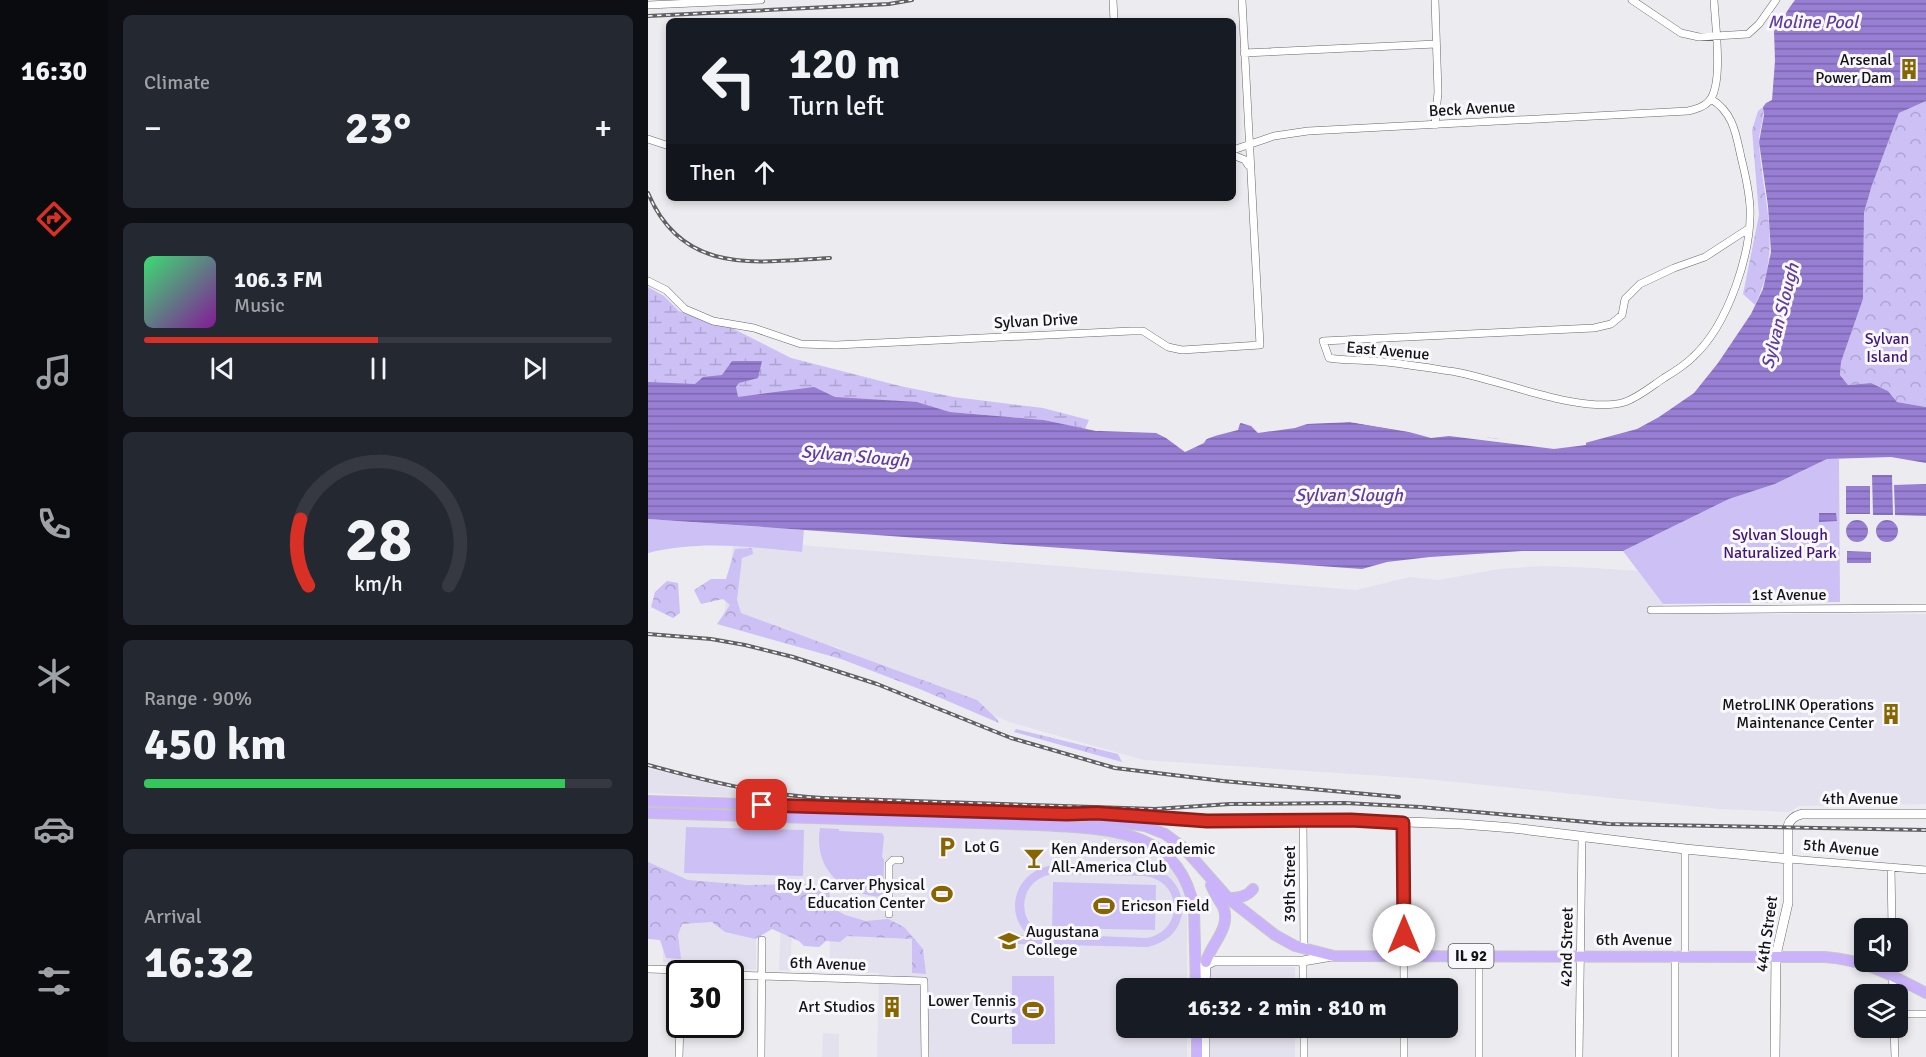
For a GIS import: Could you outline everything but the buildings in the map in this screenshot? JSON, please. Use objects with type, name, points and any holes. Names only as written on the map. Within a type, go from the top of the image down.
[{"type":"main road","name":"IL 92","points":[[648,801],[1067,814],[1155,829],[1184,848],[1199,864]]},
{"type":"main road","points":[[648,813],[1081,828],[1131,835],[1151,844],[1176,865],[1183,877],[1192,898],[1195,920],[1196,978]]},
{"type":"main road","points":[[1199,864],[1225,914],[1224,927],[1212,946],[1206,963]]},
{"type":"main road","name":"6th Avenue","points":[[1199,864],[1228,898],[1275,935],[1304,948],[1334,956],[1776,955],[1825,957],[1848,959],[1870,965],[1926,993]]},
{"type":"main road","points":[[1228,898],[1250,894],[1253,889]]},
{"type":"main road","points":[[1197,1038],[1197,1057]]},
{"type":"street","points":[[648,6],[761,0]]},
{"type":"street","points":[[1113,0],[1114,18]]},
{"type":"street","name":"Sylvan Drive","points":[[648,282],[666,290],[685,309],[713,321],[754,328],[801,344],[836,345],[1143,331],[1168,347],[1182,350],[1260,345],[1242,0]]},
{"type":"street","points":[[1435,0],[1438,92],[1435,124]]},
{"type":"street","points":[[1632,0],[1687,36],[1748,34],[1759,24],[1776,0]]},
{"type":"street","points":[[1711,99],[1718,80],[1714,0]]},
{"type":"street","points":[[1244,53],[1436,44]]},
{"type":"street","name":"Beck Avenue","points":[[1236,149],[1274,136],[1298,132],[1688,111],[1702,107],[1711,99]]},
{"type":"street","name":"East Avenue","points":[[1711,99],[1727,112],[1734,129],[1748,195],[1748,228],[1742,263],[1730,300],[1706,343],[1683,366],[1625,402],[1591,404],[1565,400],[1458,373],[1376,361],[1337,360],[1329,358],[1326,354],[1323,341],[1594,328],[1611,324],[1622,315],[1625,299],[1640,284],[1705,257],[1748,228]]},
{"type":"street","points":[[648,139],[666,145]]},
{"type":"street","points":[[1236,156],[1245,160],[1249,168]]},
{"type":"street","name":"1st Avenue","points":[[1651,610],[1926,608]]},
{"type":"street","points":[[1067,814],[1097,813],[1207,821],[1303,820],[1481,826],[1789,859]]},
{"type":"street","name":"4th Avenue","points":[[1794,817],[1802,814],[1926,814]]},
{"type":"street","name":"44th Street","points":[[1775,1057],[1776,955],[1788,903],[1788,826],[1794,817]]},
{"type":"street","name":"39th Street","points":[[1303,820],[1304,948]]},
{"type":"street","points":[[1403,823],[1404,978]]},
{"type":"street","name":"42nd Street","points":[[1579,1057],[1582,837]]},
{"type":"street","points":[[1676,1057],[1685,849]]},
{"type":"street","name":"5th Avenue","points":[[1789,859],[1926,870]]},
{"type":"street","points":[[889,914],[889,864],[893,860],[900,860]]},
{"type":"street","points":[[1891,867],[1892,918]]},
{"type":"street","points":[[761,1057],[762,940]]},
{"type":"street","name":"6th Avenue","points":[[1206,963],[1214,961],[1303,961],[1334,956]]},
{"type":"street","points":[[1479,957],[1479,1057]]},
{"type":"street","points":[[1303,961],[1303,978]]},
{"type":"street","points":[[1198,978],[1199,971],[1206,963]]},
{"type":"street","points":[[1205,978],[1206,963]]},
{"type":"street","points":[[648,969],[666,971]]},
{"type":"street","points":[[1893,972],[1893,984]]},
{"type":"street","name":"6th Avenue","points":[[744,975],[924,981],[925,1057]]},
{"type":"street","points":[[1908,1014],[1926,1014]]},
{"type":"street","points":[[679,1057],[680,1038]]},
{"type":"street","points":[[1205,1038],[1205,1057]]},
{"type":"street","points":[[1304,1038],[1304,1057]]},
{"type":"street","points":[[1404,1038],[1404,1057]]},
{"type":"street","points":[[1894,1038],[1894,1057]]},
{"type":"shaded area","points":[[763,542],[1356,590],[1410,577],[1438,580],[1499,569],[1543,566],[1596,568],[1638,571],[1663,604],[1664,614],[1926,614],[1926,804],[1799,806],[1789,812],[1720,809],[1426,779],[1144,760],[1009,722],[837,647],[772,632],[724,616],[733,546]]},
{"type":"shaded area","points":[[648,768],[739,791],[776,799],[648,793]]},
{"type":"shaded area","name":"Augustana College","points":[[648,818],[1041,830],[1089,833],[1123,839],[1159,858],[1175,872],[1183,891],[1187,911],[1187,978],[1116,978],[1116,1038],[1187,1038],[1187,1057],[877,1057],[879,973],[830,972],[830,919],[793,918],[790,971],[779,970],[781,917],[756,916],[756,970],[744,969],[744,960],[666,960],[663,962],[663,928],[648,928]]},
{"type":"shaded area","points":[[1213,966],[1295,967],[1295,978],[1210,978],[1210,968]]},
{"type":"shaded area","points":[[823,1033],[839,1034],[839,1057],[822,1057]]},
{"type":"shaded area","points":[[1209,1038],[1295,1038],[1295,1057],[1209,1057]]},
{"type":"green space","name":"Sylvan Island","points":[[1926,101],[1926,407],[1897,402],[1888,391],[1871,383],[1848,385],[1840,375],[1841,362],[1863,299],[1864,213],[1871,188],[1899,113]]},
{"type":"green space","points":[[1763,107],[1759,144],[1770,244],[1768,264],[1755,305],[1743,294],[1759,215],[1752,130],[1758,111]]},
{"type":"green space","points":[[648,287],[664,296],[679,311],[713,324],[730,327],[791,358],[900,386],[954,397],[1043,408],[1089,420],[1085,429],[1044,420],[950,412],[917,402],[901,405],[648,393]]},
{"type":"green space","name":"Sylvan Slough Naturalized Park","points":[[1827,459],[1839,459],[1840,602],[1663,604],[1623,551],[1729,499],[1775,484]]},
{"type":"green space","points":[[648,519],[804,530],[802,552],[705,546],[648,553]]},
{"type":"green space","points":[[752,548],[753,554],[742,558],[737,600],[741,613],[977,700],[999,723],[841,659],[717,624],[730,605],[723,599],[701,604],[694,590],[711,579],[726,579],[735,549]]},
{"type":"green space","points":[[667,581],[678,583],[680,613],[673,618],[651,607],[655,592]]},
{"type":"green space","points":[[1016,729],[1118,754],[1122,762],[1014,732]]},
{"type":"green space","points":[[686,827],[804,830],[803,876],[684,873]]},
{"type":"green space","points":[[820,828],[882,833],[884,837],[883,897],[856,891],[844,886],[834,878],[821,857]]},
{"type":"green space","points":[[648,862],[688,880],[747,885],[807,884],[829,891],[831,907],[845,915],[866,921],[888,919],[904,927],[923,949],[926,974],[912,973],[912,939],[847,936],[840,942],[826,941],[819,947],[804,946],[799,941],[772,929],[755,939],[725,932],[712,922],[682,924],[678,935],[681,959],[666,958],[660,940],[648,939]]},
{"type":"green space","points":[[1072,865],[1139,867],[1157,870],[1175,883],[1181,896],[1182,911],[1179,924],[1169,937],[1148,947],[1017,944],[1017,935],[1028,935],[1020,925],[1016,913],[1015,902],[1018,891],[1032,873],[1043,868]],"holes":[[[1056,874],[1144,876],[1157,879],[1166,886],[1172,895],[1174,906],[1173,916],[1168,926],[1147,938],[1044,934],[1034,928],[1027,919],[1025,900],[1028,890],[1044,876]]]},
{"type":"green space","name":"Ericson Field","points":[[1053,882],[1156,885],[1155,930],[1052,928]]},
{"type":"green space","name":"Lower Tennis Courts","points":[[1012,976],[1054,976],[1055,1044],[1012,1044]]},
{"type":"water","name":"Sylvan Slough","points":[[1795,0],[1926,0],[1926,101],[1899,113],[1871,188],[1864,213],[1863,299],[1841,362],[1840,375],[1848,385],[1871,383],[1888,391],[1897,402],[1926,407],[1926,463],[1891,457],[1827,459],[1775,484],[1729,499],[1623,551],[1522,551],[1430,557],[1387,562],[1362,569],[648,519],[648,382],[695,384],[703,377],[722,375],[732,361],[762,361],[758,378],[739,383],[736,387],[738,397],[814,387],[835,397],[917,402],[950,412],[1044,420],[1096,431],[1142,430],[1163,433],[1187,448],[1241,423],[1260,431],[1310,423],[1350,422],[1431,435],[1461,434],[1537,444],[1585,443],[1637,429],[1694,393],[1718,363],[1751,314],[1763,289],[1771,252],[1768,206],[1759,142],[1764,115],[1763,107],[1772,100],[1775,61],[1774,31]]},
{"type":"water","points":[[1872,475],[1892,475],[1893,515],[1873,515]]},
{"type":"water","points":[[1926,484],[1926,516],[1895,515],[1894,485]]},
{"type":"water","points":[[1846,486],[1870,486],[1870,514],[1846,514]]},
{"type":"water","points":[[1819,513],[1836,513],[1837,521],[1819,522]]},
{"type":"water","points":[[1857,520],[1865,523],[1868,531],[1865,539],[1857,542],[1849,539],[1846,531],[1849,523]]},
{"type":"water","points":[[1887,520],[1895,523],[1898,531],[1895,539],[1887,542],[1879,539],[1876,531],[1879,523]]},
{"type":"water","points":[[1847,551],[1871,552],[1871,563],[1847,563]]},
{"type":"pier","points":[[1351,419],[1431,432],[1462,431],[1491,438],[1551,443],[1586,440],[1586,445],[1554,449],[1449,436],[1431,438],[1350,422],[1307,424],[1258,433],[1251,423],[1260,428],[1310,420]]},
{"type":"pier","points":[[1241,420],[1238,430],[1207,438],[1204,443],[1185,452],[1156,433],[1101,431],[1100,428],[1142,427],[1164,430],[1187,445]]},
{"type":"railway","points":[[648,16],[889,4],[912,0]]},
{"type":"railway","points":[[648,193],[663,220],[681,239],[701,251],[724,258],[749,261],[830,258]]},
{"type":"railway","points":[[648,634],[711,639],[793,657],[877,684],[1011,738],[1115,768],[1223,781],[1399,797]]},
{"type":"railway","points":[[648,765],[735,786],[778,794],[823,798],[1155,809],[1230,804],[1345,803],[1420,807],[1609,824],[1926,830]]},
{"type":"place","name":"Arsenal Power Dam","points":[[1909,69]]},
{"type":"place","name":"MetroLINK Operations Maintenance Center","points":[[1891,714]]},
{"type":"place","name":"Lot G","points":[[947,847]]},
{"type":"place","name":"Ken Anderson Academic All-America Club","points":[[1034,858]]},
{"type":"place","name":"Roy J. Carver Physical Education Center","points":[[942,894]]},
{"type":"place","name":"Ericson Field","points":[[1104,906]]},
{"type":"place","name":"Augustana College","points":[[1009,941]]},
{"type":"place","name":"Art Studios","points":[[892,1007]]},
{"type":"place","name":"Lower Tennis Courts","points":[[1033,1010]]},
{"type":"route","points":[[762,805],[1097,813],[1207,821],[1351,820],[1403,823],[1404,935]]},
{"type":"water label","name":"Moline Pool","points":[[1813,22]]}]
